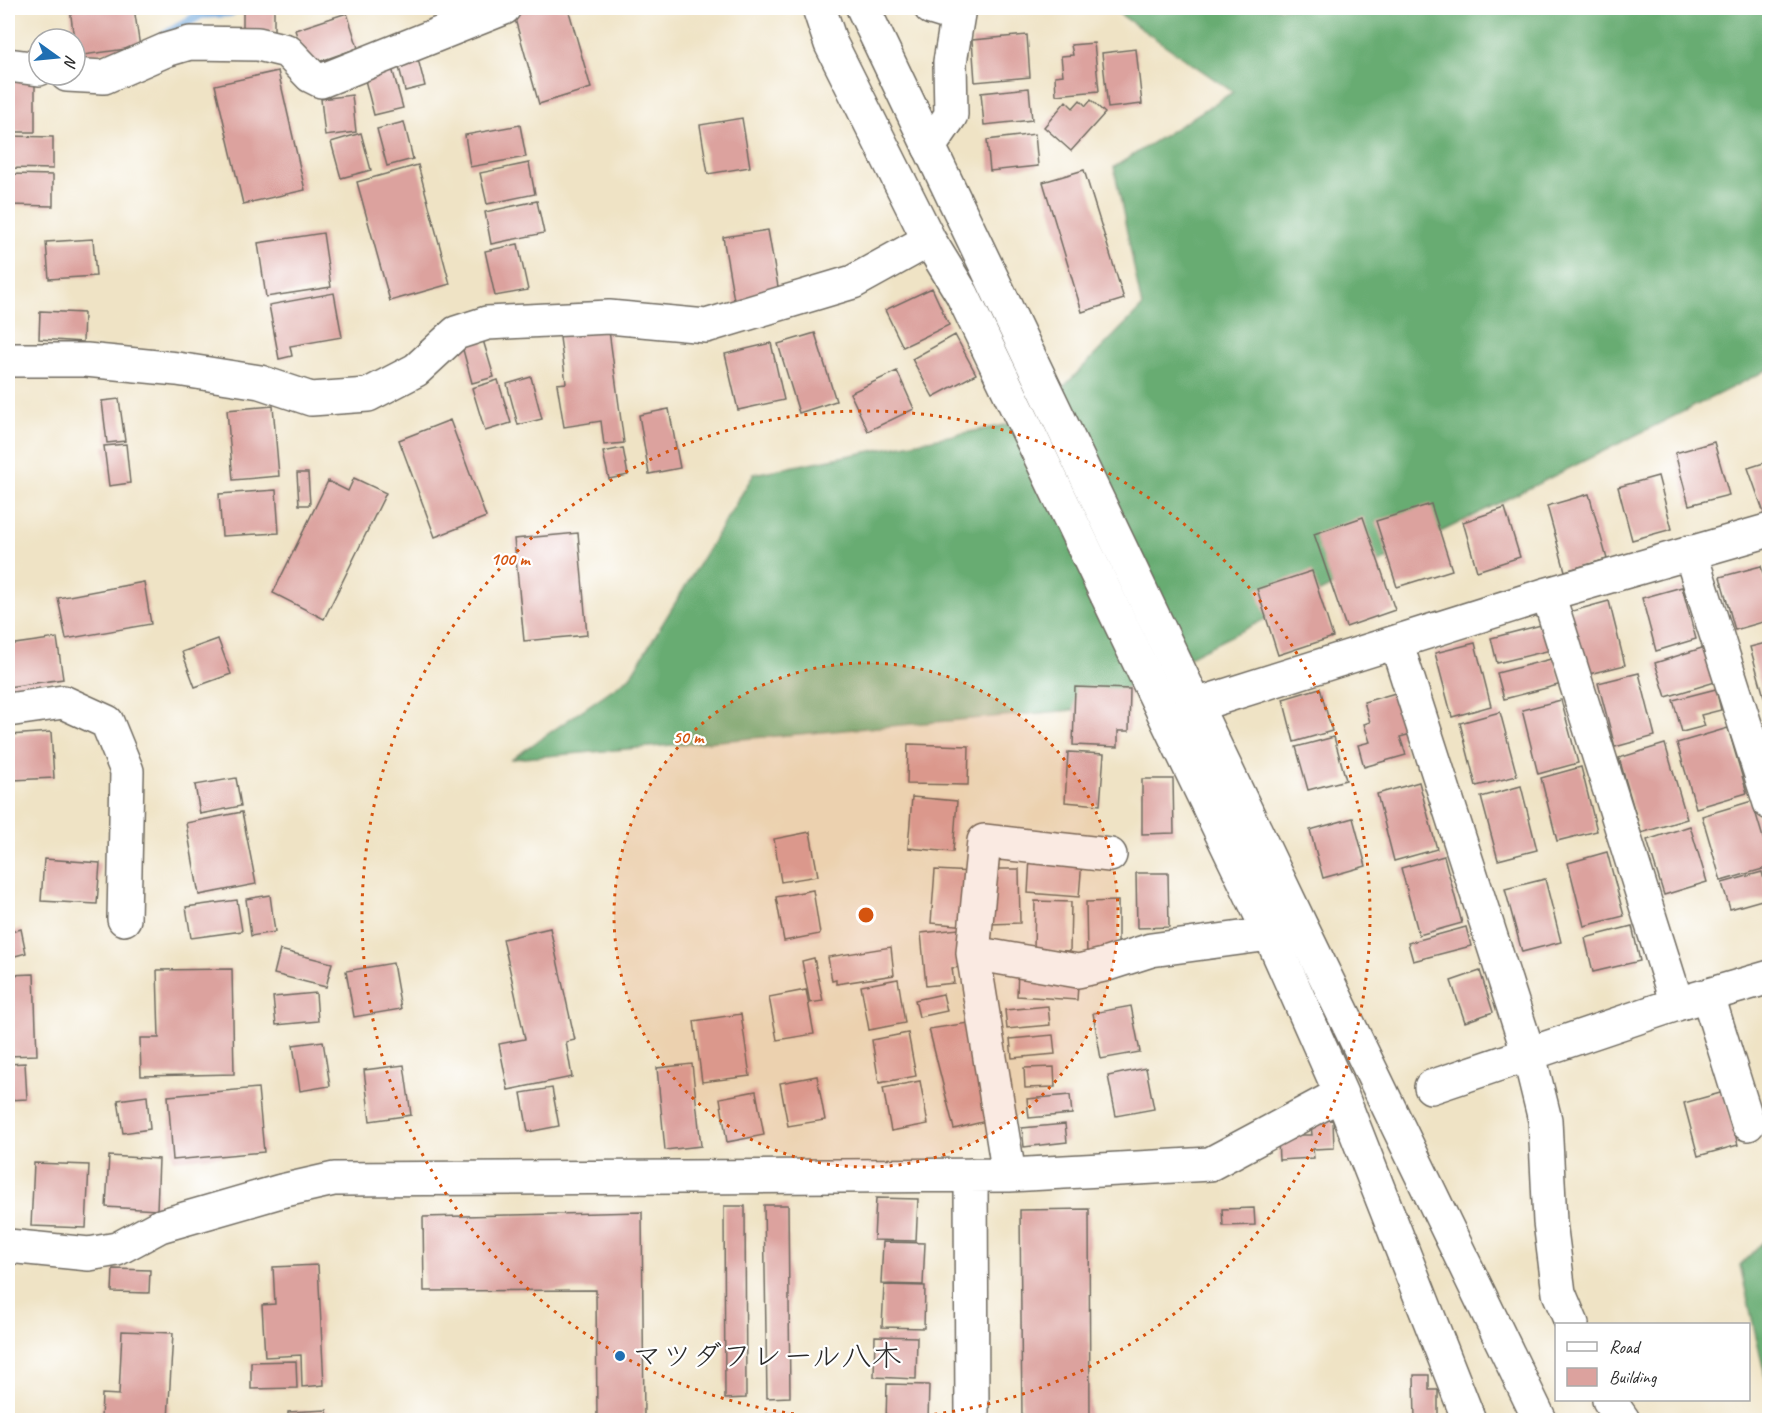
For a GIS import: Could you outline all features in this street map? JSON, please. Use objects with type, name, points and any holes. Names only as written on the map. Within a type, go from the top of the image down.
[{"type":"street","points":[[87,76],[104,77],[166,50],[190,43],[258,44],[287,51],[311,76],[321,81],[504,8]]},
{"type":"street","points":[[819,8],[831,44],[929,240],[962,294],[1270,934],[1341,1094],[1469,1420]]},
{"type":"street","points":[[863,8],[1540,1420]]},
{"type":"street","points":[[929,147],[951,115],[949,10]]},
{"type":"street","points":[[8,65],[27,67]]},
{"type":"street","points":[[8,360],[86,360],[177,369],[260,382],[311,399],[368,395],[416,370],[456,333],[487,324],[609,317],[706,326],[853,282],[929,240]]},
{"type":"street","points":[[1196,705],[1548,594],[1770,530]]},
{"type":"street","points":[[1690,552],[1770,803]]},
{"type":"street","points":[[1548,594],[1677,1004]]},
{"type":"street","points":[[1396,642],[1529,1055],[1545,1120],[1550,1222],[1559,1293],[1572,1323]]},
{"type":"street","points":[[8,710],[63,702],[107,723],[127,771],[124,919]]},
{"type":"street","points":[[1009,1175],[973,953],[984,842],[1110,855]]},
{"type":"street","points":[[973,953],[1078,971],[1104,966],[1151,950],[1270,934]]},
{"type":"street","points":[[1431,1087],[1677,1004],[1770,977]]},
{"type":"street","points":[[1708,996],[1748,1124]]},
{"type":"street","points":[[8,1246],[89,1254],[117,1250],[160,1226],[281,1191],[334,1179],[1009,1175],[1210,1164],[1341,1094]]},
{"type":"street","points":[[971,1175],[972,1420]]},
{"type":"street","points":[[1610,1401],[1623,1420]]},
{"type":"green space","points":[[1111,8],[1769,8],[1769,369],[1084,709],[512,759],[630,677],[754,474],[1031,420],[1142,307],[1114,167],[1233,92]]},
{"type":"green space","points":[[1769,1236],[1769,1394],[1740,1265]]},
{"type":"building","points":[[70,8],[134,8],[140,47],[87,54],[87,27],[72,27]]},
{"type":"building","points":[[243,8],[274,8],[274,32],[243,32]]},
{"type":"building","points":[[529,8],[568,8],[591,88],[539,104],[513,12]]},
{"type":"building","points":[[347,13],[358,48],[307,66],[295,30]]},
{"type":"building","points":[[1027,35],[1030,77],[975,82],[972,40]]},
{"type":"building","points":[[1094,43],[1099,91],[1056,95],[1055,76],[1063,75],[1061,56],[1073,55],[1071,45]]},
{"type":"building","points":[[1136,49],[1142,104],[1108,108],[1102,53]]},
{"type":"building","points":[[418,59],[425,86],[405,91],[398,63]]},
{"type":"building","points":[[392,68],[403,108],[374,115],[364,76]]},
{"type":"building","points":[[278,71],[305,190],[243,204],[215,85]]},
{"type":"building","points":[[8,80],[27,80],[27,87],[35,87],[35,132],[9,132]]},
{"type":"building","points":[[1029,88],[1032,120],[984,125],[981,93]]},
{"type":"building","points":[[352,95],[356,132],[325,136],[321,99]]},
{"type":"building","points":[[1080,100],[1086,106],[1091,100],[1105,113],[1071,151],[1044,127],[1066,101],[1073,108]]},
{"type":"building","points":[[742,118],[750,167],[708,174],[700,125]]},
{"type":"building","points":[[404,122],[413,159],[387,166],[377,129]]},
{"type":"building","points":[[520,125],[526,157],[470,167],[465,135]]},
{"type":"building","points":[[361,133],[371,170],[341,178],[331,142]]},
{"type":"building","points":[[1035,134],[1038,166],[990,171],[987,140]]},
{"type":"building","points":[[8,136],[53,137],[53,169],[8,168]]},
{"type":"building","points":[[529,163],[535,194],[487,204],[480,173]]},
{"type":"building","points":[[418,165],[450,284],[390,301],[357,182]]},
{"type":"building","points":[[1084,170],[1124,299],[1082,312],[1043,182]]},
{"type":"building","points":[[8,174],[53,175],[53,206],[8,205]]},
{"type":"building","points":[[537,201],[544,233],[491,244],[485,212]]},
{"type":"building","points":[[768,230],[780,298],[735,306],[723,237]]},
{"type":"building","points":[[323,233],[331,287],[266,297],[258,243]]},
{"type":"building","points":[[93,239],[96,276],[49,279],[46,242]]},
{"type":"building","points":[[518,244],[528,290],[495,296],[485,251]]},
{"type":"building","points":[[932,288],[949,325],[903,347],[885,310]]},
{"type":"building","points":[[334,293],[342,337],[290,346],[292,356],[279,359],[269,305]]},
{"type":"building","points":[[40,311],[84,313],[83,342],[39,339]]},
{"type":"building","points":[[608,323],[624,443],[604,445],[601,421],[564,427],[557,384],[566,383],[559,330]]},
{"type":"building","points":[[815,333],[836,401],[799,413],[778,344]]},
{"type":"building","points":[[955,335],[976,374],[933,397],[912,359]]},
{"type":"building","points":[[483,340],[494,377],[472,383],[462,346]]},
{"type":"building","points":[[771,343],[784,400],[738,410],[725,354]]},
{"type":"building","points":[[897,371],[914,409],[868,431],[850,393]]},
{"type":"building","points":[[531,377],[542,419],[518,425],[507,384]]},
{"type":"building","points":[[498,380],[511,423],[485,431],[472,388]]},
{"type":"building","points":[[119,399],[125,441],[107,443],[102,401]]},
{"type":"building","points":[[273,406],[279,476],[233,480],[227,410]]},
{"type":"building","points":[[669,409],[680,468],[649,474],[639,415]]},
{"type":"building","points":[[450,420],[486,517],[435,537],[399,440]]},
{"type":"building","points":[[1714,442],[1729,495],[1689,505],[1675,453]]},
{"type":"building","points":[[126,444],[130,483],[109,486],[104,446]]},
{"type":"building","points":[[623,448],[628,475],[609,479],[603,452]]},
{"type":"building","points":[[1770,461],[1770,511],[1764,513],[1748,468]]},
{"type":"building","points":[[297,473],[308,473],[310,505],[299,505]]},
{"type":"building","points":[[1658,476],[1672,529],[1632,540],[1618,487]]},
{"type":"building","points":[[354,478],[386,493],[324,619],[273,593],[328,481],[348,491]]},
{"type":"building","points":[[276,490],[279,533],[222,536],[219,494]]},
{"type":"building","points":[[1589,494],[1607,559],[1565,571],[1547,506]]},
{"type":"building","points":[[1431,504],[1452,570],[1397,587],[1376,521]]},
{"type":"building","points":[[1505,508],[1520,557],[1477,571],[1463,522]]},
{"type":"building","points":[[1363,517],[1395,610],[1346,627],[1314,534]]},
{"type":"building","points":[[578,533],[587,635],[524,641],[514,539]]},
{"type":"building","points":[[1761,566],[1770,599],[1770,620],[1735,630],[1720,577]]},
{"type":"building","points":[[1312,571],[1333,637],[1278,655],[1257,589]]},
{"type":"building","points":[[144,582],[151,624],[66,639],[58,598]]},
{"type":"building","points":[[1682,587],[1696,639],[1656,651],[1642,598]]},
{"type":"building","points":[[1609,601],[1625,665],[1585,675],[1569,612]]},
{"type":"building","points":[[1549,623],[1555,649],[1497,663],[1491,638]]},
{"type":"building","points":[[57,638],[63,679],[8,687],[8,645]]},
{"type":"building","points":[[218,639],[231,674],[195,687],[182,652]]},
{"type":"building","points":[[1770,642],[1770,698],[1765,700],[1750,647]]},
{"type":"building","points":[[1475,643],[1491,706],[1452,717],[1435,653]]},
{"type":"building","points":[[1705,647],[1715,682],[1666,697],[1655,663]]},
{"type":"building","points":[[1555,658],[1562,684],[1504,699],[1497,673]]},
{"type":"building","points":[[1639,673],[1655,736],[1615,747],[1598,683]]},
{"type":"building","points":[[1075,687],[1130,689],[1129,731],[1118,731],[1118,747],[1073,745]]},
{"type":"building","points":[[1320,688],[1332,731],[1294,742],[1283,699]]},
{"type":"building","points":[[1716,689],[1721,710],[1701,715],[1705,726],[1682,732],[1673,700]]},
{"type":"building","points":[[1399,692],[1411,734],[1400,737],[1406,755],[1364,767],[1358,745],[1370,742],[1364,724],[1370,722],[1364,702]]},
{"type":"building","points":[[1561,700],[1578,763],[1538,774],[1522,710]]},
{"type":"building","points":[[1500,712],[1517,776],[1476,786],[1460,723]]},
{"type":"building","points":[[1728,728],[1747,793],[1696,808],[1677,743]]},
{"type":"building","points":[[51,732],[54,778],[13,780],[10,735]]},
{"type":"building","points":[[1334,737],[1346,780],[1308,790],[1296,747]]},
{"type":"building","points":[[908,744],[969,746],[968,785],[907,784]]},
{"type":"building","points":[[1665,744],[1687,819],[1641,833],[1619,758]]},
{"type":"building","points":[[1068,752],[1104,754],[1100,805],[1065,802]]},
{"type":"building","points":[[1581,767],[1597,831],[1557,841],[1541,778]]},
{"type":"building","points":[[236,778],[241,806],[200,814],[195,785]]},
{"type":"building","points":[[1142,779],[1173,779],[1174,833],[1142,834]]},
{"type":"building","points":[[1419,782],[1437,849],[1394,861],[1377,794]]},
{"type":"building","points":[[1521,786],[1537,850],[1498,860],[1481,797]]},
{"type":"building","points":[[912,797],[957,801],[953,852],[908,848]]},
{"type":"building","points":[[1752,801],[1770,867],[1721,881],[1702,816]]},
{"type":"building","points":[[242,812],[256,884],[199,895],[186,823]]},
{"type":"building","points":[[1353,818],[1366,866],[1323,878],[1310,830]]},
{"type":"building","points":[[1690,826],[1707,882],[1664,895],[1647,840]]},
{"type":"building","points":[[810,832],[818,876],[781,882],[774,839]]},
{"type":"building","points":[[1607,852],[1624,916],[1584,926],[1568,863]]},
{"type":"building","points":[[1444,856],[1462,923],[1419,935],[1401,868]]},
{"type":"building","points":[[1030,857],[1082,861],[1079,897],[1028,893]]},
{"type":"building","points":[[44,859],[100,863],[97,904],[41,901]]},
{"type":"building","points":[[988,869],[1019,869],[1020,923],[989,924]]},
{"type":"building","points":[[935,870],[973,872],[969,926],[931,923]]},
{"type":"building","points":[[1762,872],[1769,898],[1730,909],[1722,883]]},
{"type":"building","points":[[1136,873],[1168,873],[1169,927],[1137,928]]},
{"type":"building","points":[[1545,879],[1561,942],[1522,952],[1505,889]]},
{"type":"building","points":[[813,890],[820,934],[784,941],[776,897]]},
{"type":"building","points":[[270,895],[275,932],[251,936],[246,899]]},
{"type":"building","points":[[237,900],[242,931],[191,938],[186,907]]},
{"type":"building","points":[[1035,901],[1071,902],[1070,951],[1034,950]]},
{"type":"building","points":[[1118,901],[1118,956],[1087,957],[1086,902]]},
{"type":"building","points":[[1632,926],[1640,961],[1593,972],[1585,938]]},
{"type":"building","points":[[1466,927],[1471,946],[1413,961],[1408,943]]},
{"type":"building","points":[[550,928],[575,1040],[566,1042],[572,1077],[508,1090],[499,1044],[525,1039],[503,939]]},
{"type":"building","points":[[21,929],[26,953],[8,958],[8,933]]},
{"type":"building","points":[[959,929],[963,967],[952,968],[954,983],[926,986],[921,933]]},
{"type":"building","points":[[891,947],[894,975],[836,984],[836,980],[832,981],[828,957]]},
{"type":"building","points":[[280,950],[332,963],[326,987],[274,974]]},
{"type":"building","points":[[814,958],[823,1001],[810,1003],[802,961]]},
{"type":"building","points":[[393,963],[401,1009],[354,1017],[346,971]]},
{"type":"building","points":[[232,969],[234,1074],[141,1076],[140,1038],[159,1038],[157,970]]},
{"type":"building","points":[[1018,969],[1079,972],[1077,1000],[1017,996]]},
{"type":"building","points":[[1480,971],[1493,1012],[1465,1022],[1451,981]]},
{"type":"building","points":[[34,974],[37,1055],[8,1056],[8,975]]},
{"type":"building","points":[[898,979],[905,1023],[869,1030],[861,986]]},
{"type":"building","points":[[806,990],[814,1034],[777,1040],[769,997]]},
{"type":"building","points":[[316,993],[318,1021],[276,1025],[273,997]]},
{"type":"building","points":[[943,994],[947,1011],[919,1017],[915,1000]]},
{"type":"building","points":[[1048,1006],[1050,1025],[1007,1029],[1005,1010]]},
{"type":"building","points":[[1131,1006],[1140,1052],[1101,1059],[1093,1013]]},
{"type":"building","points":[[741,1014],[750,1076],[702,1082],[694,1021]]},
{"type":"building","points":[[968,1023],[990,1120],[954,1129],[929,1029]]},
{"type":"building","points":[[908,1033],[916,1076],[879,1083],[872,1040]]},
{"type":"building","points":[[1053,1035],[1055,1054],[1012,1058],[1010,1039]]},
{"type":"building","points":[[323,1041],[330,1086],[300,1091],[293,1045]]},
{"type":"building","points":[[25,1063],[27,1099],[8,1100],[8,1064]]},
{"type":"building","points":[[692,1064],[701,1146],[665,1150],[657,1068]]},
{"type":"building","points":[[404,1065],[411,1115],[370,1121],[364,1070]]},
{"type":"building","points":[[1054,1067],[1055,1087],[1025,1088],[1024,1068]]},
{"type":"building","points":[[1146,1068],[1154,1109],[1116,1116],[1108,1076]]},
{"type":"building","points":[[817,1076],[825,1120],[788,1126],[780,1083]]},
{"type":"building","points":[[920,1081],[928,1124],[891,1131],[883,1088]]},
{"type":"building","points":[[258,1088],[264,1152],[173,1160],[168,1096]]},
{"type":"building","points":[[552,1088],[559,1126],[528,1132],[521,1093]]},
{"type":"building","points":[[756,1091],[764,1135],[727,1142],[720,1098]]},
{"type":"building","points":[[1724,1092],[1738,1145],[1698,1156],[1684,1103]]},
{"type":"building","points":[[1070,1095],[1072,1114],[1029,1118],[1027,1099]]},
{"type":"building","points":[[147,1096],[150,1129],[123,1133],[118,1100]]},
{"type":"building","points":[[1333,1120],[1334,1148],[1313,1149],[1314,1158],[1279,1160],[1278,1140],[1294,1139],[1294,1135],[1312,1135],[1311,1125],[1315,1121]]},
{"type":"building","points":[[1065,1124],[1067,1142],[1024,1147],[1022,1128]]},
{"type":"building","points":[[109,1156],[159,1159],[157,1210],[106,1207]]},
{"type":"building","points":[[34,1163],[89,1165],[86,1228],[31,1226]]},
{"type":"building","points":[[876,1198],[918,1199],[916,1241],[874,1240]]},
{"type":"building","points":[[764,1205],[788,1205],[790,1397],[767,1398]]},
{"type":"building","points":[[724,1206],[745,1206],[746,1398],[725,1399]]},
{"type":"building","points":[[1254,1208],[1255,1225],[1223,1226],[1222,1209]]},
{"type":"building","points":[[1089,1209],[1090,1420],[1022,1420],[1020,1210]]},
{"type":"building","name":"マツダフレール八木","points":[[642,1212],[644,1420],[597,1420],[596,1290],[424,1291],[423,1217]]},
{"type":"building","points":[[883,1242],[925,1243],[923,1285],[881,1284]]},
{"type":"building","points":[[318,1265],[324,1385],[302,1387],[301,1355],[265,1357],[262,1305],[275,1304],[273,1267]]},
{"type":"building","points":[[113,1269],[150,1270],[149,1293],[112,1292]]},
{"type":"building","points":[[884,1285],[925,1286],[924,1328],[882,1327]]},
{"type":"building","points":[[122,1331],[173,1333],[168,1420],[101,1420],[102,1394],[119,1395]]},
{"type":"building","points":[[875,1336],[917,1337],[916,1379],[874,1377]]},
{"type":"building","points":[[296,1361],[297,1388],[251,1389],[251,1362]]},
{"type":"building","points":[[1414,1375],[1429,1375],[1429,1390],[1438,1390],[1438,1417],[1446,1417],[1446,1420],[1415,1420]]},
{"type":"building","points":[[887,1384],[929,1385],[928,1420],[886,1420]]},
{"type":"building","points":[[327,1410],[328,1420],[288,1420],[288,1412]]},
{"type":"building","points":[[766,1414],[788,1414],[788,1420],[766,1420]]},
{"type":"waterway","points":[[161,38],[201,14],[230,12],[237,8]]},
{"type":"place","name":"マツダフレール八木","points":[[620,1356]]}]
